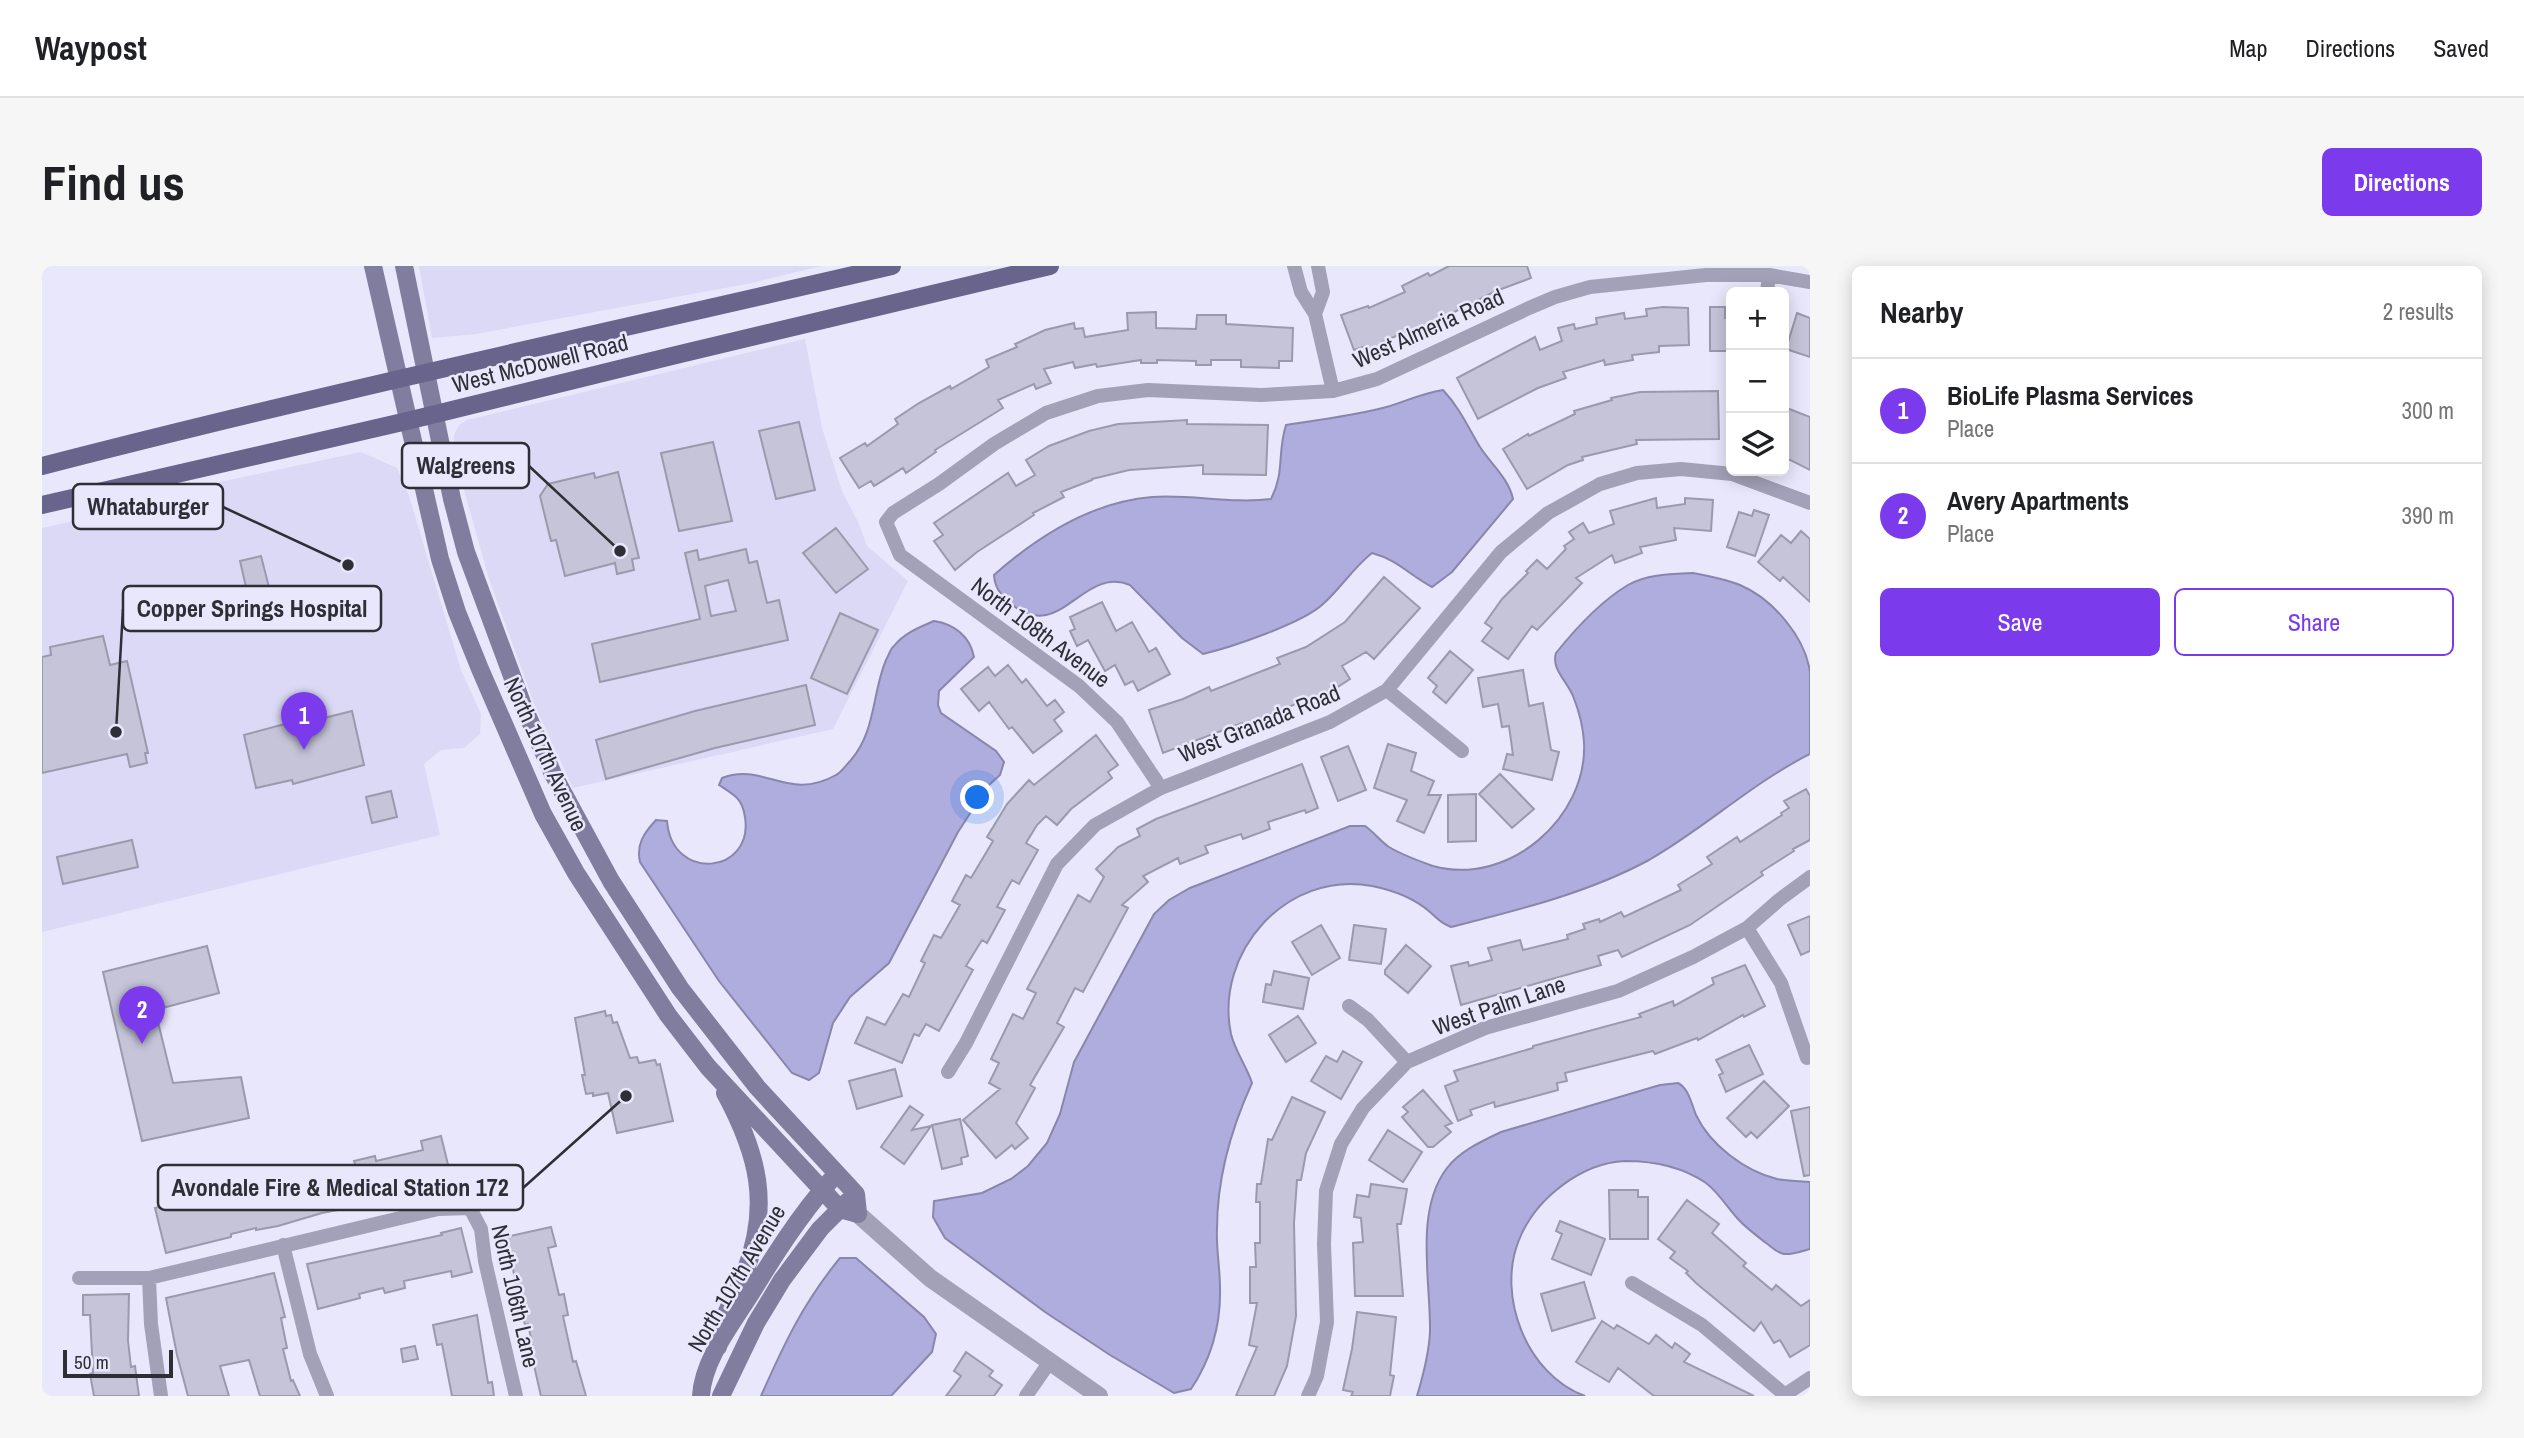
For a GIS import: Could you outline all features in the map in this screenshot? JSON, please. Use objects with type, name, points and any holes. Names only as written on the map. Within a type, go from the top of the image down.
[{"type":"main road","name":"North 107th Avenue","points":[[373,266],[440,559],[457,612],[543,814],[576,873],[666,1013],[708,1066],[831,1199]]},
{"type":"main road","name":"North 107th Avenue","points":[[404,266],[452,499],[466,552],[553,774],[593,849],[646,938],[687,998],[757,1087],[846,1183]]},
{"type":"main road","name":"West McDowell Road","points":[[42,466],[195,426],[427,371],[892,266]]},
{"type":"main road","name":"West McDowell Road","points":[[42,505],[407,421],[1050,266]]},
{"type":"main road","points":[[666,1013],[687,998]]},
{"type":"main road","points":[[708,1066],[748,1139],[755,1163],[759,1208],[757,1234],[752,1252],[723,1318],[718,1347]]},
{"type":"main road","name":"North 107th Avenue","points":[[701,1396],[702,1384],[718,1347],[768,1265],[846,1183]]},
{"type":"main road","name":"North 107th Avenue","points":[[721,1396],[766,1305],[820,1229],[831,1199],[846,1183]]},
{"type":"main road","points":[[846,1183],[858,1214]]},
{"type":"main road","points":[[831,1199],[858,1214]]},
{"type":"street","points":[[1294,266],[1301,292],[1315,314],[1333,391]]},
{"type":"street","points":[[1315,314],[1322,292],[1318,266]]},
{"type":"street","name":"West Almeria Road","points":[[887,522],[893,513],[994,444],[1046,413],[1098,396],[1148,390],[1261,395],[1333,391],[1377,379],[1529,308],[1590,287],[1706,275],[1769,275],[1810,282]]},
{"type":"street","points":[[1768,287],[1769,275]]},
{"type":"street","name":"West Granada Road","points":[[948,1072],[966,1043],[1057,864],[1095,825],[1161,788],[1330,722],[1387,690],[1501,552],[1548,513],[1600,484],[1637,473],[1681,469],[1726,472]]},
{"type":"street","name":"West Granada Road","points":[[1742,476],[1810,503]]},
{"type":"street","name":"North 108th Avenue","points":[[887,522],[900,555],[1079,686],[1118,722],[1161,788]]},
{"type":"street","points":[[1387,690],[1462,751]]},
{"type":"street","name":"West Palm Lane","points":[[1308,1396],[1317,1376],[1327,1322],[1324,1244],[1326,1191],[1341,1144],[1363,1108],[1407,1062],[1485,1028],[1618,991],[1693,957],[1747,929],[1810,877]]},
{"type":"street","points":[[1747,929],[1781,983],[1807,1058]]},
{"type":"street","points":[[1349,1006],[1368,1020],[1407,1062]]},
{"type":"street","name":"North 106th Lane","points":[[283,1245],[438,1209],[470,1208],[481,1229],[485,1261],[516,1396]]},
{"type":"street","points":[[858,1214],[930,1278],[1099,1396]]},
{"type":"street","points":[[79,1278],[149,1278],[283,1245],[310,1354],[327,1396]]},
{"type":"street","points":[[149,1278],[151,1324],[161,1396]]},
{"type":"street","points":[[1632,1283],[1702,1325],[1783,1395],[1810,1378]]},
{"type":"street","points":[[1026,1396],[1049,1363]]},
{"type":"shaded area","points":[[419,266],[821,266],[752,283],[476,334],[432,338]]},
{"type":"shaded area","points":[[805,339],[822,428],[842,491],[867,546],[908,581],[833,729],[573,788],[535,706],[489,579],[454,454],[454,435],[459,425],[467,420]]},
{"type":"shaded area","points":[[361,452],[397,468],[409,496],[461,670],[481,714],[480,734],[464,748],[441,750],[424,764],[440,835],[42,932],[42,528],[96,516],[126,502]]},
{"type":"water","points":[[1443,390],[1504,478],[1513,499],[1452,572],[1432,587],[1396,564],[1372,553],[1323,604],[1300,619],[1266,634],[1203,654],[1182,638],[1130,585],[1113,582],[1098,585],[1057,611],[1043,616],[1028,614],[1010,603],[997,587],[994,575],[1029,547],[1067,523],[1108,506],[1152,497],[1271,499],[1280,471],[1286,425],[1364,412]]},
{"type":"water","points":[[1693,573],[1729,581],[1752,591],[1775,609],[1794,633],[1802,646],[1810,672],[1810,754],[1768,778],[1649,860],[1602,882],[1552,900],[1451,927],[1417,903],[1395,892],[1372,886],[1341,884],[1312,891],[1286,904],[1263,923],[1246,947],[1234,974],[1229,1003],[1231,1034],[1252,1083],[1232,1136],[1220,1191],[1217,1236],[1220,1302],[1217,1328],[1204,1366],[1191,1389],[1174,1393],[1110,1355],[1045,1312],[945,1238],[933,1217],[934,1201],[982,1193],[1011,1179],[1028,1166],[1047,1143],[1060,1114],[1074,1062],[1154,914],[1169,900],[1190,888],[1350,826],[1365,826],[1389,847],[1433,866],[1461,870],[1489,866],[1515,856],[1538,840],[1558,820],[1573,796],[1582,770],[1582,724],[1573,696],[1558,670],[1556,653],[1589,616],[1628,585],[1651,577]]},
{"type":"water","points":[[934,621],[960,632],[969,643],[974,657],[939,691],[938,705],[941,713],[996,751],[1004,762],[1000,775],[988,786],[958,832],[889,963],[850,997],[833,1023],[819,1073],[809,1080],[792,1073],[719,981],[640,862],[640,844],[656,820],[667,821],[672,841],[683,855],[696,862],[711,864],[726,860],[737,850],[744,836],[745,817],[739,800],[719,785],[722,778],[737,774],[751,775],[804,785],[838,774],[851,760],[865,737],[891,649],[907,634]]},
{"type":"water","points":[[1678,1083],[1687,1093],[1702,1126],[1730,1155],[1765,1175],[1781,1180],[1810,1182],[1810,1249],[1787,1254],[1777,1251],[1744,1225],[1706,1183],[1677,1169],[1657,1163],[1625,1161],[1592,1168],[1576,1176],[1548,1198],[1526,1225],[1513,1262],[1511,1285],[1514,1308],[1533,1352],[1547,1371],[1565,1386],[1585,1396],[1417,1396],[1430,1332],[1427,1226],[1437,1185],[1452,1162],[1479,1143],[1501,1132],[1660,1085]]},
{"type":"water","points":[[840,1258],[856,1258],[924,1317],[936,1334],[932,1352],[891,1396],[761,1396],[795,1324]]},
{"type":"building","points":[[1449,266],[1527,266],[1531,278],[1496,291],[1405,337],[1403,333],[1382,342],[1383,347],[1368,353],[1366,346],[1354,350],[1341,315],[1368,306],[1369,308],[1405,292],[1402,286]]},
{"type":"building","points":[[1710,307],[1725,307],[1726,351],[1710,351]]},
{"type":"building","points":[[1688,308],[1689,345],[1659,346],[1659,352],[1632,355],[1633,360],[1605,365],[1604,360],[1563,372],[1566,378],[1538,388],[1478,419],[1457,378],[1535,337],[1540,350],[1562,341],[1558,328],[1574,324],[1575,329],[1597,324],[1596,318],[1624,313],[1625,319],[1647,316],[1646,309]]},
{"type":"building","points":[[1156,312],[1156,328],[1196,329],[1197,315],[1226,315],[1226,324],[1293,328],[1292,361],[1279,361],[1279,368],[1241,367],[1241,360],[1211,360],[1211,365],[1196,365],[1196,361],[1157,360],[1157,363],[1141,363],[1141,360],[1075,368],[1073,362],[1044,369],[1051,383],[1036,389],[1034,384],[998,400],[1003,408],[935,450],[936,452],[906,473],[903,468],[874,486],[871,481],[859,488],[840,458],[865,443],[867,446],[898,424],[895,419],[919,403],[950,386],[951,389],[989,367],[986,360],[1017,347],[1015,344],[1045,330],[1074,323],[1075,329],[1083,328],[1085,337],[1128,330],[1127,313]]},
{"type":"building","points":[[1797,313],[1810,318],[1810,357],[1789,350],[1789,339]]},
{"type":"building","points":[[1718,391],[1719,439],[1636,440],[1637,444],[1582,457],[1583,460],[1568,465],[1527,489],[1503,449],[1528,434],[1529,436],[1575,414],[1574,411],[1612,400],[1611,398],[1640,392]]},
{"type":"building","points":[[1789,409],[1810,417],[1810,470],[1789,460]]},
{"type":"building","points":[[1187,420],[1187,424],[1268,425],[1266,475],[1203,474],[1203,465],[1129,470],[1092,479],[1061,492],[1064,497],[1033,513],[1034,515],[977,552],[955,570],[934,541],[943,535],[934,523],[1008,473],[1016,486],[1035,475],[1026,460],[1049,446],[1089,431],[1118,424]]},
{"type":"building","points":[[799,422],[815,490],[776,499],[759,431]]},
{"type":"building","points":[[713,442],[732,521],[679,531],[661,453]]},
{"type":"building","points":[[618,472],[639,558],[632,559],[634,570],[617,574],[615,563],[565,576],[556,540],[551,541],[540,496],[548,484],[594,473],[595,478]]},
{"type":"building","points":[[1656,498],[1657,508],[1685,504],[1685,498],[1713,500],[1711,531],[1674,528],[1676,540],[1640,547],[1642,553],[1615,563],[1612,555],[1576,578],[1582,583],[1537,630],[1532,626],[1508,659],[1482,641],[1492,628],[1485,623],[1502,599],[1537,560],[1547,569],[1566,549],[1564,546],[1574,539],[1569,532],[1583,523],[1589,533],[1614,524],[1610,511]]},
{"type":"building","points":[[1754,510],[1769,515],[1755,556],[1727,547],[1739,512],[1752,516]]},
{"type":"building","points":[[836,528],[868,569],[836,593],[803,553]]},
{"type":"building","points":[[1801,531],[1810,539],[1810,602],[1783,577],[1780,581],[1758,562],[1781,535],[1791,543]]},
{"type":"building","points":[[746,549],[749,563],[757,561],[767,603],[779,600],[788,640],[600,682],[592,644],[700,619],[685,553],[697,550],[699,560]],"holes":[[[728,580],[736,611],[711,616],[705,586]]]},
{"type":"building","points":[[261,556],[271,595],[249,600],[240,561]]},
{"type":"building","points":[[1384,577],[1420,608],[1374,659],[1366,652],[1342,666],[1350,679],[1336,688],[1243,725],[1242,723],[1163,753],[1149,710],[1209,687],[1211,691],[1280,664],[1277,658],[1306,647],[1345,622]]},
{"type":"building","points":[[1102,602],[1116,631],[1132,622],[1149,652],[1156,648],[1170,674],[1138,691],[1133,681],[1125,685],[1115,665],[1105,671],[1088,640],[1077,646],[1070,631],[1075,629],[1070,617]]},
{"type":"building","points":[[840,613],[878,630],[847,694],[811,678]]},
{"type":"building","points":[[103,636],[110,665],[127,661],[148,753],[145,753],[147,763],[130,767],[127,754],[42,773],[42,657],[51,655],[50,647]]},
{"type":"building","points":[[1450,651],[1473,670],[1446,703],[1433,692],[1437,686],[1428,678]]},
{"type":"building","points":[[1008,665],[1022,683],[1026,679],[1047,706],[1055,700],[1064,712],[1054,720],[1062,731],[1033,753],[1012,727],[1009,729],[989,702],[979,711],[961,689],[988,667],[995,676]]},
{"type":"building","points":[[1523,670],[1529,706],[1543,703],[1551,750],[1559,752],[1552,780],[1503,769],[1507,754],[1513,755],[1509,726],[1502,727],[1498,704],[1483,707],[1478,678]]},
{"type":"building","points":[[806,685],[815,725],[715,748],[606,779],[596,740],[695,711]]},
{"type":"building","points":[[352,711],[364,765],[293,784],[292,780],[256,788],[244,735],[311,717],[312,721]]},
{"type":"building","points":[[1096,735],[1118,765],[1108,772],[1112,778],[1071,809],[1057,825],[1046,816],[1037,825],[1026,843],[1038,850],[1019,884],[1012,880],[997,907],[1005,910],[987,943],[982,940],[966,966],[973,970],[939,1031],[926,1024],[919,1036],[914,1034],[902,1063],[855,1043],[867,1017],[885,1025],[903,994],[909,997],[925,963],[921,961],[934,935],[941,938],[960,905],[952,901],[966,875],[971,878],[993,841],[987,837],[1007,804],[1029,780],[1034,785]]},
{"type":"building","points":[[1388,744],[1416,753],[1411,771],[1434,781],[1428,795],[1441,795],[1424,833],[1397,821],[1407,800],[1374,788]]},
{"type":"building","points":[[1348,746],[1366,790],[1338,801],[1321,757]]},
{"type":"building","points":[[1302,764],[1318,808],[1268,822],[1270,829],[1243,839],[1241,834],[1205,846],[1208,853],[1180,864],[1178,858],[1143,876],[1148,882],[1122,905],[1128,908],[1083,992],[1075,988],[1057,1023],[1064,1027],[1030,1085],[1035,1088],[1016,1123],[1028,1138],[1015,1149],[1012,1145],[996,1158],[963,1120],[1000,1089],[989,1083],[999,1063],[991,1059],[1013,1014],[1023,1019],[1036,993],[1027,989],[1078,895],[1090,902],[1104,877],[1096,869],[1118,847],[1140,836],[1137,829],[1156,819]]},
{"type":"building","points":[[1500,774],[1534,809],[1512,828],[1479,794]]},
{"type":"building","points":[[1806,789],[1810,796],[1810,840],[1793,849],[1794,851],[1761,872],[1763,875],[1690,925],[1622,957],[1618,950],[1598,956],[1601,965],[1461,1005],[1451,966],[1468,962],[1469,966],[1492,960],[1488,948],[1520,940],[1523,950],[1568,939],[1567,935],[1585,929],[1583,924],[1599,919],[1600,922],[1621,912],[1624,917],[1681,890],[1678,885],[1712,864],[1707,857],[1737,837],[1740,842],[1782,815],[1781,813],[1789,808],[1784,801]]},
{"type":"building","points":[[391,791],[397,817],[372,823],[366,797]]},
{"type":"building","points":[[1476,794],[1476,841],[1448,842],[1448,795]]},
{"type":"building","points":[[132,840],[138,867],[63,884],[57,857]]},
{"type":"building","points":[[1810,916],[1810,951],[1801,955],[1788,925]]},
{"type":"building","points":[[1321,925],[1340,958],[1312,975],[1292,942]]},
{"type":"building","points":[[1354,925],[1386,929],[1381,964],[1349,960]]},
{"type":"building","points":[[1406,945],[1431,966],[1408,993],[1385,974],[1385,970]]},
{"type":"building","points":[[207,946],[219,993],[155,1010],[173,1083],[241,1077],[249,1118],[142,1141],[103,972]]},
{"type":"building","points":[[1745,965],[1765,1006],[1698,1040],[1697,1038],[1655,1054],[1653,1051],[1565,1073],[1567,1081],[1557,1083],[1558,1090],[1495,1107],[1494,1102],[1470,1110],[1472,1115],[1458,1121],[1445,1086],[1458,1081],[1454,1071],[1533,1046],[1641,1017],[1639,1014],[1673,1001],[1674,1006],[1714,984],[1712,978]]},
{"type":"building","points":[[1274,971],[1309,978],[1303,1009],[1263,1002],[1266,984],[1271,985]]},
{"type":"building","points":[[605,1011],[606,1016],[611,1015],[613,1023],[617,1022],[630,1058],[637,1057],[639,1063],[655,1060],[657,1065],[660,1064],[673,1121],[617,1133],[608,1093],[593,1096],[593,1093],[586,1094],[575,1018]]},
{"type":"building","points":[[1298,1016],[1316,1043],[1286,1062],[1269,1035]]},
{"type":"building","points":[[1749,1045],[1763,1074],[1726,1092],[1719,1075],[1723,1073],[1716,1060]]},
{"type":"building","points":[[1343,1051],[1362,1062],[1341,1099],[1311,1081],[1326,1056],[1337,1062]]},
{"type":"building","points":[[895,1069],[902,1096],[857,1109],[849,1081]]},
{"type":"building","points":[[1764,1081],[1789,1106],[1757,1138],[1751,1132],[1746,1137],[1727,1118]]},
{"type":"building","points":[[1423,1090],[1452,1123],[1445,1126],[1451,1132],[1433,1147],[1428,1147],[1402,1117],[1408,1112],[1403,1107]]},
{"type":"building","points":[[1292,1097],[1325,1112],[1306,1153],[1301,1180],[1297,1180],[1294,1223],[1296,1316],[1287,1366],[1274,1396],[1236,1396],[1257,1347],[1249,1345],[1257,1303],[1250,1303],[1250,1267],[1256,1267],[1255,1243],[1260,1243],[1257,1184],[1261,1184],[1268,1139],[1272,1140]]},
{"type":"building","points":[[910,1106],[923,1115],[912,1130],[931,1126],[904,1164],[881,1147]]},
{"type":"building","points":[[1810,1107],[1810,1175],[1804,1176],[1791,1111]]},
{"type":"building","points":[[960,1119],[968,1156],[961,1158],[962,1164],[942,1169],[932,1125]]},
{"type":"building","points":[[1388,1130],[1422,1152],[1403,1182],[1369,1160]]},
{"type":"building","points":[[441,1136],[452,1181],[385,1201],[322,1213],[278,1226],[256,1228],[166,1253],[155,1208],[175,1203],[177,1208],[202,1202],[201,1197],[221,1193],[222,1198],[269,1187],[267,1181],[287,1177],[288,1182],[314,1175],[312,1170],[330,1166],[331,1172],[356,1167],[354,1161],[375,1156],[376,1161],[423,1150],[421,1141]]},
{"type":"building","points":[[1371,1184],[1407,1189],[1401,1224],[1397,1224],[1403,1296],[1355,1296],[1353,1243],[1363,1242],[1361,1218],[1354,1217],[1357,1195],[1369,1197]]},
{"type":"building","points":[[1609,1190],[1638,1190],[1638,1197],[1648,1197],[1648,1239],[1610,1239]]},
{"type":"building","points":[[1687,1200],[1719,1224],[1712,1233],[1746,1263],[1743,1266],[1772,1290],[1776,1285],[1801,1306],[1810,1300],[1810,1345],[1790,1357],[1780,1340],[1774,1343],[1761,1322],[1754,1331],[1670,1258],[1675,1252],[1658,1239]]},
{"type":"building","points":[[1560,1221],[1605,1239],[1591,1275],[1552,1259],[1562,1234],[1556,1231]]},
{"type":"building","points":[[551,1227],[556,1246],[548,1248],[559,1295],[564,1294],[568,1315],[563,1316],[573,1362],[576,1361],[586,1396],[541,1396],[530,1348],[533,1348],[528,1324],[525,1325],[506,1237]]},
{"type":"building","points":[[461,1228],[472,1272],[452,1277],[451,1271],[404,1281],[405,1288],[385,1293],[383,1288],[359,1294],[360,1298],[318,1309],[307,1264],[442,1235],[441,1233]]},
{"type":"building","points":[[274,1273],[285,1317],[281,1318],[287,1348],[283,1349],[291,1381],[293,1380],[300,1396],[260,1396],[249,1360],[220,1366],[229,1396],[188,1396],[166,1298]]},
{"type":"building","points":[[1584,1282],[1595,1318],[1552,1331],[1541,1294]]},
{"type":"building","points":[[129,1294],[128,1341],[131,1367],[135,1366],[139,1396],[94,1396],[90,1374],[93,1373],[90,1315],[83,1315],[83,1295]]},
{"type":"building","points":[[1357,1312],[1396,1317],[1390,1375],[1394,1376],[1390,1396],[1351,1396],[1353,1392],[1343,1390]]},
{"type":"building","points":[[477,1315],[488,1383],[492,1382],[494,1396],[452,1396],[442,1344],[437,1345],[433,1325]]},
{"type":"building","points":[[1602,1321],[1614,1329],[1617,1325],[1649,1344],[1656,1335],[1672,1348],[1675,1343],[1690,1354],[1684,1362],[1754,1396],[1654,1396],[1618,1368],[1609,1382],[1576,1362]]},
{"type":"building","points":[[415,1346],[418,1359],[403,1362],[401,1349]]},
{"type":"building","points":[[966,1352],[993,1371],[989,1376],[1002,1385],[994,1396],[946,1396],[961,1376],[954,1371]]},
{"type":"place","name":"Walgreens","points":[[620,551]]},
{"type":"place","name":"Whataburger","points":[[348,565]]},
{"type":"place","name":"Copper Springs Hospital","points":[[116,732]]},
{"type":"place","name":"BioLife Plasma Services","points":[[304,750]]},
{"type":"place","name":"Avery Apartments","points":[[142,1044]]},
{"type":"place","name":"Avondale Fire & Medical Station 172","points":[[626,1096]]}]
